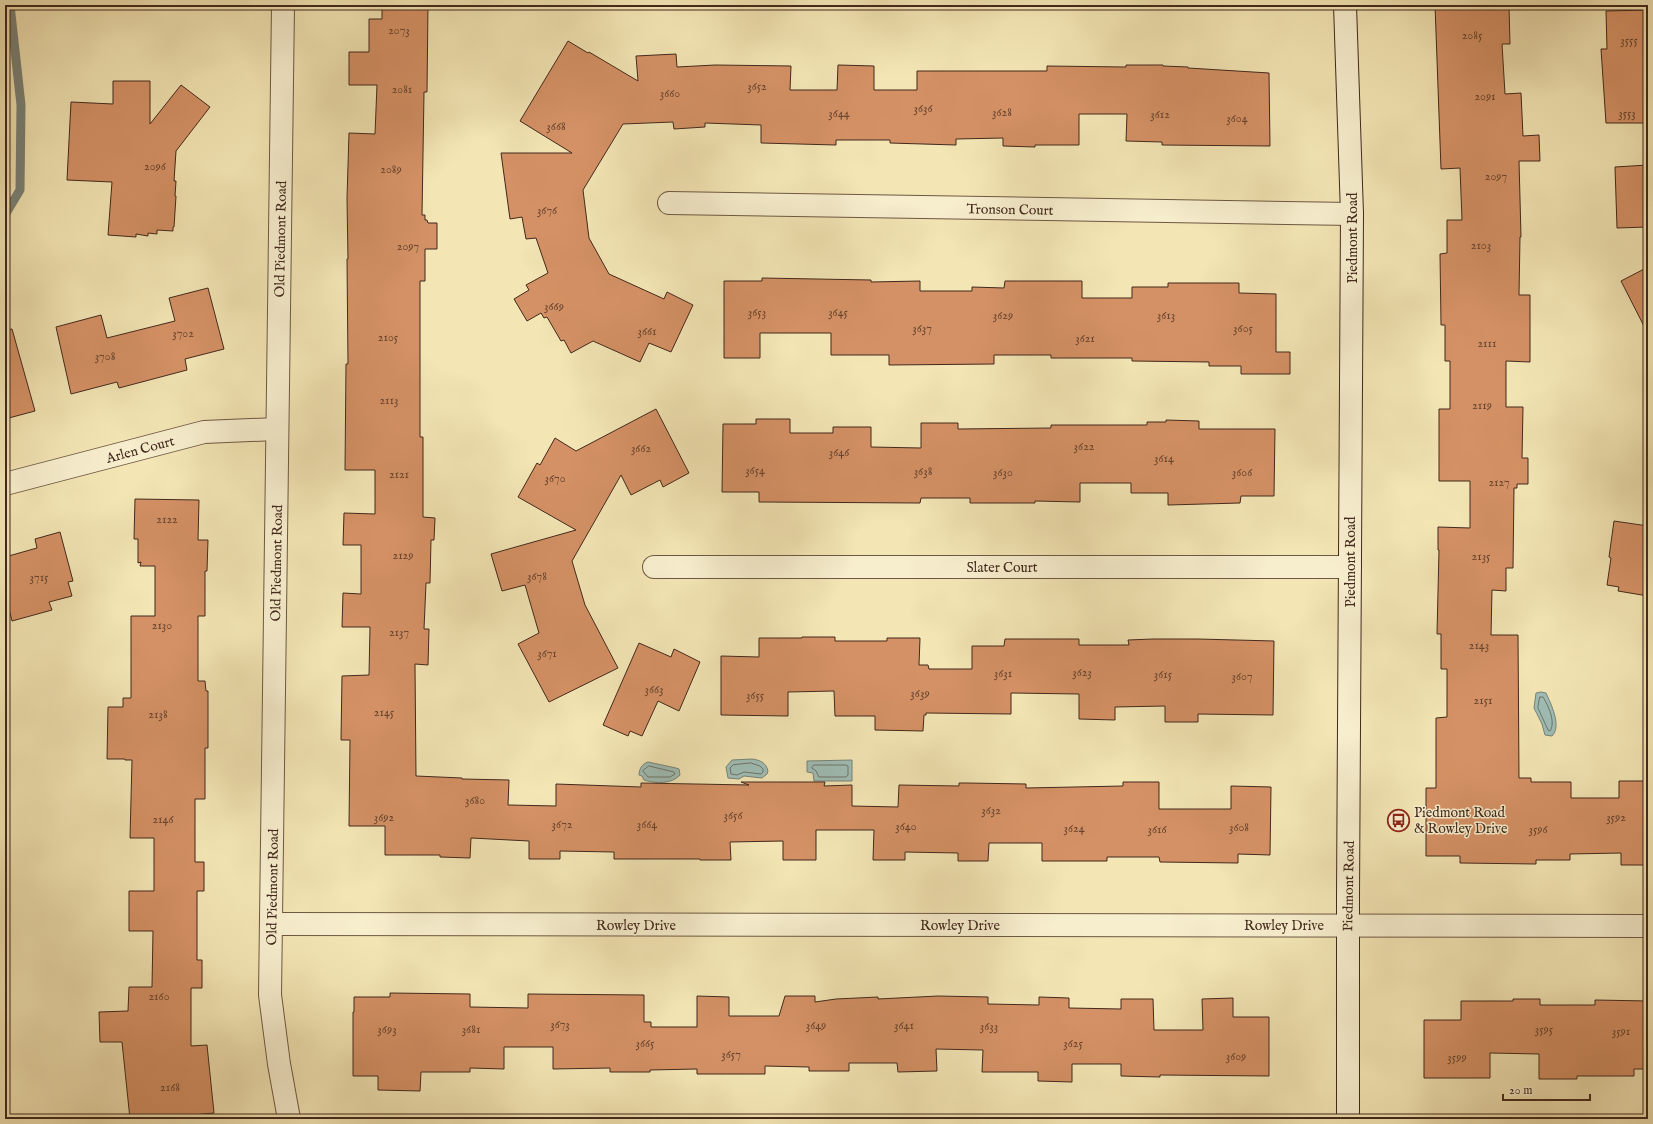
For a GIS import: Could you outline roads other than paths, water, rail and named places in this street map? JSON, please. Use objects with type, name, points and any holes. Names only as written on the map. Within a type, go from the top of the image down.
[{"type":"street","name":"Old Piedmont Road","points":[[283,5],[270,995],[279,1064],[289,1119]]},
{"type":"street","name":"Piedmont Road","points":[[1345,5],[1352,214],[1348,1119]]},
{"type":"street","name":"Tronson Court","points":[[668,203],[1352,214]]},
{"type":"street","name":"Arlen Court","points":[[5,484],[204,432],[277,429]]},
{"type":"street","name":"Slater Court","points":[[654,567],[1350,567]]},
{"type":"street","name":"Rowley Drive","points":[[271,924],[1348,924],[1648,926]]},
{"type":"water","points":[[1536,693],[1546,693],[1555,715],[1556,727],[1552,736],[1545,735],[1542,724],[1534,708]]},
{"type":"water","points":[[752,759],[760,761],[764,764],[768,771],[767,774],[762,778],[744,776],[739,779],[728,778],[726,767],[732,760]]},
{"type":"water","points":[[852,760],[852,781],[814,781],[813,773],[807,772],[807,761]]},
{"type":"water","points":[[648,762],[679,769],[680,775],[668,782],[644,780],[642,776],[639,775],[641,767]]},
{"type":"waterway","points":[[5,215],[20,190],[21,105],[10,5]]},
{"type":"place","name":"Piedmont Road & Rowley Drive","points":[[1398,820]]}]
